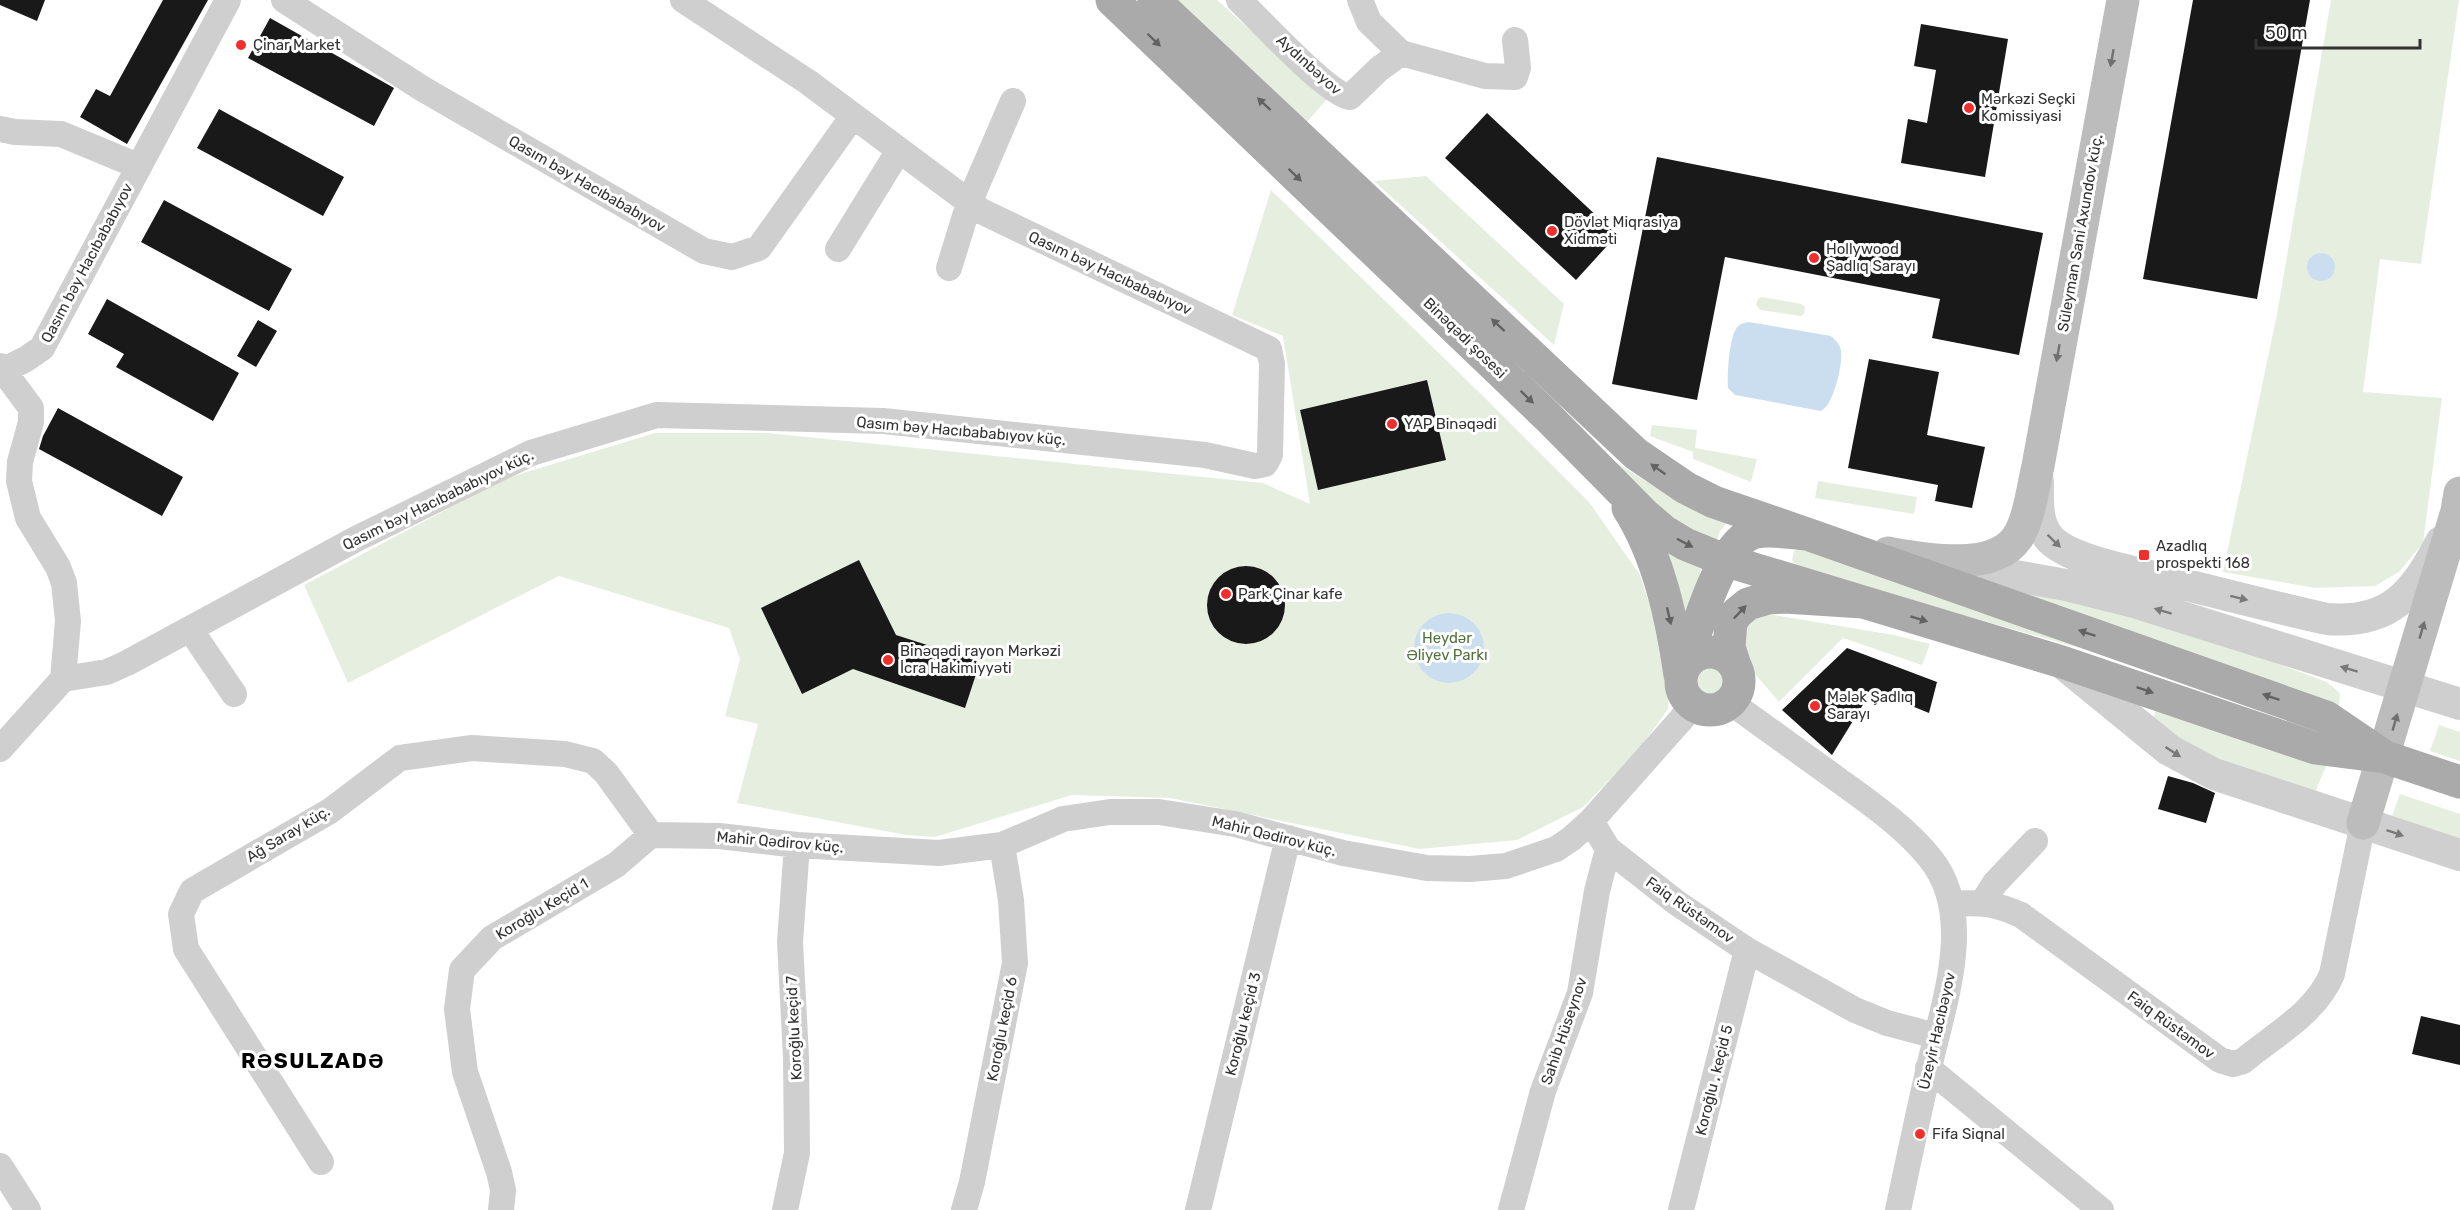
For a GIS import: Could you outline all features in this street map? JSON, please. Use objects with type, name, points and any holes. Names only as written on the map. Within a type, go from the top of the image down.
[{"type":"main road","name":"Binəqədi şosesi","points":[[1112,0],[1548,417],[1614,486],[1665,532],[1685,544],[1724,560],[1863,602]]},
{"type":"main road","points":[[1154,0],[1636,454],[1686,488],[1714,502],[2326,717],[2385,757]]},
{"type":"main road","name":"Süleyman Sani Axundov küç.","points":[[1819,538],[1938,562],[1971,560],[2008,548],[2017,539],[2038,466],[2123,0]]},
{"type":"main road","points":[[1614,486],[1637,524],[1654,565],[1686,686],[1712,710],[1730,702],[1739,685],[1729,647],[1731,622],[1737,613],[1748,604],[1768,598],[1785,597],[1863,602],[2062,662],[2315,748],[2385,757],[2460,783]]},
{"type":"main road","points":[[2363,823],[2385,757],[2458,502]]},
{"type":"main road","points":[[1686,686],[1724,560],[1737,543],[1745,536],[1757,532],[1819,538]]},
{"type":"main road","points":[[1686,686],[1695,655],[1708,652],[1726,656],[1735,666]]},
{"type":"street","name":"Qasım bəy Hacıbababıyov","points":[[1,370],[42,348],[228,0]]},
{"type":"street","name":"Qasım bəy Hacıbababıyov","points":[[284,0],[423,89],[704,251],[732,257],[759,248],[853,116]]},
{"type":"street","name":"Qasım bəy Hacıbababıyov","points":[[682,0],[808,82],[981,212],[1269,349],[1272,364],[1270,455],[1265,464],[1255,466]]},
{"type":"street","name":"Aydınbəyov","points":[[1239,0],[1320,79],[1342,96],[1350,97],[1379,69],[1401,53]]},
{"type":"street","points":[[1360,0],[1368,22],[1401,53],[1485,76],[1515,77],[1518,68],[1515,40]]},
{"type":"street","points":[[948,268],[969,202],[1013,101]]},
{"type":"street","name":"Qasım bəy Hacıbababıyov","points":[[0,129],[61,134],[138,166]]},
{"type":"street","points":[[838,249],[899,150]]},
{"type":"street","points":[[0,749],[63,679],[68,621],[64,583],[58,567],[28,518],[18,481],[20,462],[31,422],[31,408],[1,370]]},
{"type":"street","name":"Qasım bəy Hacıbababıyov küç.","points":[[63,679],[107,672],[128,663],[356,539],[531,453],[657,415],[883,421],[1205,455],[1255,466]]},
{"type":"street","points":[[2038,466],[2038,511],[2042,527],[2050,539],[2063,549],[2100,563],[2327,619],[2350,621],[2383,612],[2418,582],[2458,502]]},
{"type":"street","points":[[1938,562],[2066,585],[2134,602],[2460,704]]},
{"type":"street","points":[[190,629],[234,694]]},
{"type":"street","points":[[2062,662],[2169,750],[2214,774],[2460,855]]},
{"type":"street","name":"Mahir Qədirov küç.","points":[[651,835],[719,836],[797,845],[939,853],[1002,845],[1063,819],[1110,812],[1159,812],[1235,824],[1343,853],[1427,868],[1470,869],[1506,866],[1556,849],[1591,821],[1686,686]]},
{"type":"street","name":"Üzeyir Hacıbəyov","points":[[1730,702],[1893,820],[1931,859],[1943,880],[1951,904],[1953,958],[1948,993],[1936,1036],[1898,1210]]},
{"type":"street","name":"Ağ Saray küç.","points":[[321,1162],[186,949],[181,914],[192,891],[330,811],[400,758],[472,748],[566,754],[593,761],[606,772],[651,835]]},
{"type":"street","name":"Faiq Rüstəmov","points":[[1591,821],[1608,849],[1677,903],[1747,950],[1855,1010],[1887,1023],[1936,1036]]},
{"type":"street","name":"Faiq Rüstəmov","points":[[1951,904],[1983,902],[2001,906],[2020,915],[2220,1060],[2233,1064],[2243,1061],[2313,1005],[2326,988],[2332,974],[2363,823]]},
{"type":"street","name":"Koroğlu Keçid 1","points":[[501,1210],[503,1190],[499,1172],[465,1072],[457,1009],[462,970],[492,938],[616,865],[651,835]]},
{"type":"street","name":"Koroğlu keçid 3","points":[[1198,1210],[1288,838]]},
{"type":"street","points":[[1983,902],[1995,883],[2035,842]]},
{"type":"street","name":"Koroğlu keçid 7","points":[[785,1210],[797,1153],[796,1057],[789,942],[797,845]]},
{"type":"street","name":"Koroğlu keçid 6","points":[[964,1210],[972,1182],[1015,963],[1011,900],[1002,845]]},
{"type":"street","name":"Sahib Hüseynov","points":[[1511,1210],[1543,1091],[1580,993],[1597,891],[1608,849]]},
{"type":"street","name":"Koroğlu , keçid 5","points":[[1681,1210],[1747,950]]},
{"type":"street","points":[[1929,1068],[2101,1210]]},
{"type":"street","points":[[0,1166],[28,1210]]},
{"type":"green space","points":[[1176,0],[1217,0],[1327,99],[1306,123]]},
{"type":"green space","points":[[2331,0],[2459,0],[2421,264],[2380,259],[2363,392],[2442,398],[2423,543],[2399,572],[2375,586],[2315,588],[2223,572],[2277,314]]},
{"type":"green space","points":[[1426,176],[1564,304],[1554,345],[1374,181]]},
{"type":"green space","name":"Heydər Əliyev Parkı","points":[[1271,190],[1589,502],[1640,575],[1661,641],[1670,681],[1668,709],[1637,752],[1583,807],[1517,840],[1420,849],[1170,798],[1072,795],[935,837],[906,835],[737,803],[758,724],[725,716],[740,659],[729,628],[559,576],[348,683],[304,585],[504,479],[655,433],[767,433],[1263,483],[1310,504],[1283,336],[1232,315]]},
{"type":"green space","points":[[1762,297],[1801,304],[1805,307],[1804,314],[1801,316],[1760,310],[1756,305],[1758,299]]},
{"type":"green space","points":[[1652,425],[1697,430],[1695,448],[1757,459],[1751,482],[1693,459],[1693,452],[1650,436]]},
{"type":"green space","points":[[1598,451],[1666,494],[1727,523],[1719,533],[1716,547],[1666,517]]},
{"type":"green space","points":[[1818,481],[1917,497],[1914,514],[1815,498]]},
{"type":"green space","points":[[1654,540],[1701,569],[1687,631]]},
{"type":"green space","points":[[1802,548],[2087,650],[1797,568],[1792,560],[1794,551]]},
{"type":"green space","points":[[1979,583],[2060,594],[2235,648],[2327,682],[2340,693],[2339,708]]},
{"type":"green space","points":[[1762,613],[1894,635],[1930,644],[1922,665],[1843,638],[1779,702],[1740,656],[1743,623]]},
{"type":"green space","points":[[1710,663],[1723,668],[1728,681],[1723,694],[1710,699],[1697,694],[1692,681],[1697,668]]},
{"type":"green space","points":[[2156,710],[2327,764],[2315,792],[2204,757],[2152,721]]},
{"type":"green space","points":[[2439,725],[2460,732],[2460,761],[2430,751]]},
{"type":"green space","points":[[2400,794],[2460,814],[2460,839],[2392,816]]},
{"type":"water","points":[[2321,253],[2331,257],[2335,267],[2331,277],[2321,281],[2311,277],[2307,267],[2311,257]]},
{"type":"water","points":[[1749,322],[1831,336],[1836,341],[1841,351],[1840,366],[1833,394],[1825,408],[1821,411],[1735,395],[1728,388],[1729,358],[1734,334],[1738,326]]},
{"type":"water","points":[[1449,613],[1462,616],[1474,623],[1481,635],[1484,648],[1481,661],[1474,673],[1462,680],[1449,683],[1436,680],[1424,673],[1417,661],[1414,648],[1417,635],[1424,623],[1436,616]]},
{"type":"building","points":[[0,0],[45,0],[37,21],[0,5]]},
{"type":"building","points":[[163,0],[208,0],[127,144],[80,117],[96,89],[110,96]]},
{"type":"building","points":[[2193,0],[2310,0],[2257,299],[2143,279]]},
{"type":"building","points":[[270,18],[394,88],[374,126],[248,58]]},
{"type":"building","points":[[1921,24],[2008,39],[1985,177],[1901,163],[1908,119],[1927,123],[1936,70],[1914,66]]},
{"type":"building","points":[[219,109],[344,177],[323,216],[197,148]]},
{"type":"building","points":[[1487,113],[1617,235],[1576,280],[1445,158]]},
{"type":"building","points":[[1657,157],[2043,233],[2019,355],[1932,338],[1940,299],[1725,257],[1697,400],[1612,384]]},
{"type":"building","points":[[164,200],[292,269],[269,311],[141,242]]},
{"type":"building","points":[[107,299],[239,373],[213,421],[116,367],[124,354],[88,334]]},
{"type":"building","points":[[258,320],[277,331],[256,367],[237,356]]},
{"type":"building","points":[[1869,359],[1939,372],[1927,435],[1985,447],[1972,508],[1935,501],[1938,485],[1848,468]]},
{"type":"building","points":[[1427,380],[1446,460],[1318,490],[1300,410]]},
{"type":"building","points":[[58,408],[183,477],[162,516],[39,449],[43,436]]},
{"type":"building","points":[[859,560],[896,635],[980,662],[965,708],[853,669],[802,694],[761,608]]},
{"type":"building","points":[[1246,566],[1261,569],[1274,577],[1282,590],[1285,605],[1282,620],[1274,633],[1261,641],[1246,644],[1231,641],[1218,633],[1210,620],[1207,605],[1210,590],[1218,577],[1231,569]]},
{"type":"building","points":[[1847,648],[1937,682],[1929,713],[1872,690],[1832,755],[1782,710]]},
{"type":"building","points":[[2168,776],[2193,783],[2215,793],[2206,823],[2158,809]]},
{"type":"building","points":[[2421,1016],[2460,1025],[2460,1065],[2412,1054]]},
{"type":"place","name":"Çinar Market","points":[[241,45]]},
{"type":"place","name":"Mərkəzi Seçki Komissiyasi","points":[[1969,108]]},
{"type":"place","name":"Dövlət Miqrasiya Xidməti","points":[[1552,231]]},
{"type":"place","name":"Hollywood Şadlıq Sarayı","points":[[1814,258]]},
{"type":"place","name":"YAP Binəqədi","points":[[1392,424]]},
{"type":"place","name":"Azadlıq prospekti 168","points":[[2144,555]]},
{"type":"place","name":"Park Çinar kafe","points":[[1226,594]]},
{"type":"place","name":"Binəqədi rayon Mərkəzi İcra Hakimiyyəti","points":[[888,660]]},
{"type":"place","name":"Mələk Şadlıq Sarayı","points":[[1815,706]]},
{"type":"place","name":"Fifa Siqnal","points":[[1920,1134]]},
{"type":"district","name":"RƏSULZADƏ","points":[[313,1060]]}]
